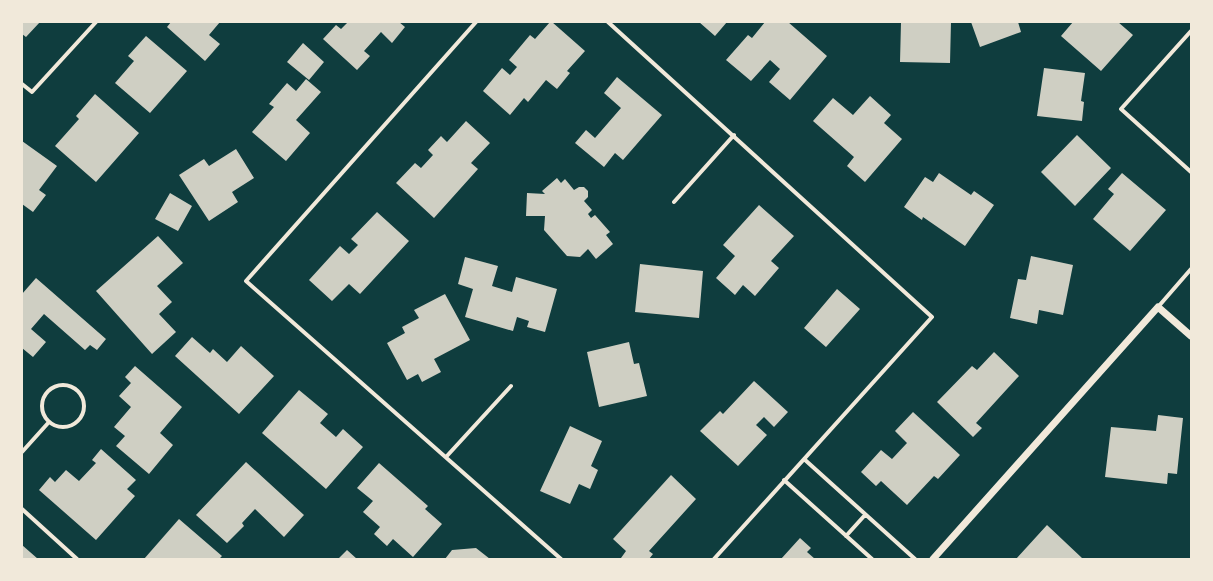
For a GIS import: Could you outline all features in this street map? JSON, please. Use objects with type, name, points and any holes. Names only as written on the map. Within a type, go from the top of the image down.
[{"type":"street","points":[[22,84],[32,92],[96,22]]},
{"type":"street","points":[[476,22],[246,281],[561,559]]},
{"type":"street","points":[[608,22],[734,135],[932,317],[714,559]]},
{"type":"street","points":[[1191,31],[1121,109],[1191,172]]},
{"type":"street","points":[[674,202],[734,135]]},
{"type":"street","points":[[933,559],[1191,269]]},
{"type":"street","points":[[1158,307],[1191,336]]},
{"type":"street","points":[[59,385],[66,385],[78,391],[84,403],[83,410],[76,422],[63,427],[49,422],[42,411],[42,404],[47,392],[52,387],[59,385]]},
{"type":"street","points":[[446,457],[511,386]]},
{"type":"street","points":[[22,452],[49,422]]},
{"type":"street","points":[[804,459],[915,559]]},
{"type":"street","points":[[784,480],[872,559]]},
{"type":"street","points":[[22,509],[77,559]]},
{"type":"street","points":[[846,536],[865,515]]},
{"type":"building","points":[[22,22],[40,22],[26,37],[22,34]]},
{"type":"building","points":[[171,22],[220,22],[209,35],[220,44],[205,61],[167,27]]},
{"type":"building","points":[[348,22],[399,22],[405,27],[392,43],[381,32],[364,51],[370,56],[357,70],[323,39],[336,25],[341,29]]},
{"type":"building","points":[[550,22],[552,22],[585,51],[567,71],[570,73],[557,89],[546,80],[528,102],[524,98],[510,115],[483,91],[502,68],[510,75],[517,67],[509,60],[530,35],[535,39]]},
{"type":"building","points":[[699,22],[727,22],[715,36]]},
{"type":"building","points":[[765,22],[788,22],[827,56],[790,100],[769,82],[780,69],[770,60],[751,81],[726,60],[748,35],[752,38]]},
{"type":"building","points":[[901,22],[951,22],[950,63],[900,62]]},
{"type":"building","points":[[971,22],[1018,22],[1021,32],[980,47]]},
{"type":"building","points":[[1073,22],[1118,22],[1133,35],[1101,71],[1061,36]]},
{"type":"building","points":[[146,36],[187,71],[150,113],[115,83],[134,61],[128,56]]},
{"type":"building","points":[[303,43],[324,62],[309,80],[287,62]]},
{"type":"building","points":[[1044,68],[1085,73],[1081,101],[1084,102],[1082,121],[1037,116]]},
{"type":"building","points":[[617,77],[662,115],[623,160],[615,153],[604,167],[575,143],[586,130],[595,138],[621,108],[604,93]]},
{"type":"building","points":[[306,79],[321,92],[296,120],[310,133],[286,161],[252,132],[274,107],[269,104],[287,83],[296,91]]},
{"type":"building","points":[[95,94],[139,133],[96,182],[55,146],[79,119],[76,116]]},
{"type":"building","points":[[870,96],[891,115],[884,123],[902,139],[865,182],[847,166],[854,157],[813,121],[833,98],[853,115]]},
{"type":"building","points":[[466,121],[490,143],[471,163],[478,169],[434,218],[396,183],[415,163],[421,168],[433,155],[428,150],[441,136],[447,142]]},
{"type":"building","points":[[1077,135],[1111,168],[1075,206],[1041,172]]},
{"type":"building","points":[[22,141],[57,166],[39,190],[46,195],[33,212],[22,204]]},
{"type":"building","points":[[236,149],[254,178],[232,192],[238,202],[209,221],[179,175],[204,159],[209,166]]},
{"type":"building","points":[[939,173],[971,195],[974,191],[994,205],[965,246],[923,217],[922,220],[904,207],[925,177],[933,182]]},
{"type":"building","points":[[1122,173],[1166,210],[1130,251],[1093,219],[1114,194],[1108,189]]},
{"type":"building","points":[[557,178],[561,183],[565,179],[574,190],[579,187],[584,187],[588,191],[588,197],[584,201],[592,210],[588,214],[591,218],[595,215],[610,232],[606,235],[613,244],[596,259],[588,249],[580,257],[567,256],[544,230],[545,216],[526,216],[527,193],[545,194],[542,191]]},
{"type":"building","points":[[170,193],[192,206],[178,231],[155,219]]},
{"type":"building","points":[[759,205],[794,236],[771,261],[779,268],[755,296],[743,285],[735,295],[716,278],[735,256],[723,245]]},
{"type":"building","points":[[377,212],[409,241],[360,294],[349,284],[332,301],[309,280],[340,246],[349,254],[358,245],[351,239]]},
{"type":"building","points":[[158,236],[183,263],[157,286],[172,302],[159,314],[176,332],[152,354],[96,291]]},
{"type":"building","points":[[1031,256],[1073,265],[1063,315],[1039,310],[1037,324],[1010,318],[1018,279],[1026,280]]},
{"type":"building","points":[[465,257],[498,266],[492,286],[512,292],[516,277],[557,289],[545,332],[527,327],[529,321],[517,317],[513,331],[465,317],[473,289],[458,284]]},
{"type":"building","points":[[640,264],[703,271],[699,318],[635,312]]},
{"type":"building","points":[[36,278],[106,339],[97,350],[90,345],[85,350],[44,314],[31,329],[46,342],[33,357],[22,348],[22,294]]},
{"type":"building","points":[[837,289],[860,309],[826,347],[804,328]]},
{"type":"building","points":[[445,294],[470,340],[434,359],[441,372],[422,382],[418,374],[407,380],[387,343],[405,333],[402,327],[419,318],[414,310]]},
{"type":"building","points":[[192,337],[210,353],[213,349],[227,362],[241,346],[274,376],[239,414],[175,356]]},
{"type":"building","points":[[629,342],[634,364],[639,363],[647,396],[599,407],[587,352]]},
{"type":"building","points":[[994,352],[1019,376],[976,423],[982,428],[973,437],[937,402],[972,366],[977,370]]},
{"type":"building","points":[[135,366],[182,407],[160,433],[173,445],[149,474],[116,446],[125,436],[114,427],[131,407],[119,396],[131,383],[125,377]]},
{"type":"building","points":[[754,381],[788,412],[774,427],[764,417],[756,425],[767,435],[738,466],[700,431],[720,411],[723,414]]},
{"type":"building","points":[[299,390],[328,414],[320,423],[336,437],[343,429],[363,447],[326,489],[262,433]]},
{"type":"building","points":[[913,412],[960,455],[938,479],[934,476],[907,505],[881,481],[876,486],[861,472],[881,450],[892,459],[907,443],[895,431]]},
{"type":"building","points":[[1158,415],[1183,418],[1177,474],[1168,473],[1167,484],[1105,477],[1111,427],[1156,431]]},
{"type":"building","points":[[570,426],[602,441],[591,466],[598,470],[590,489],[579,484],[570,504],[540,491]]},
{"type":"building","points":[[101,449],[136,480],[127,489],[135,496],[96,540],[39,490],[50,477],[55,482],[66,470],[79,481],[96,463],[92,460]]},
{"type":"building","points":[[246,462],[304,515],[284,537],[255,509],[242,523],[244,526],[227,543],[196,515]]},
{"type":"building","points":[[379,463],[428,506],[425,509],[442,524],[413,557],[393,539],[387,546],[374,534],[380,527],[363,512],[373,501],[357,488]]},
{"type":"building","points":[[671,475],[696,499],[649,551],[653,554],[649,559],[622,559],[621,558],[626,551],[613,539]]},
{"type":"building","points":[[179,519],[222,556],[219,559],[144,559]]},
{"type":"building","points":[[1047,525],[1082,558],[1082,559],[1016,559]]},
{"type":"building","points":[[800,538],[811,548],[807,552],[815,559],[781,559]]},
{"type":"building","points":[[22,545],[38,559],[22,559]]},
{"type":"building","points":[[476,548],[490,559],[445,559],[452,550]]},
{"type":"building","points":[[347,550],[357,559],[338,559]]}]
